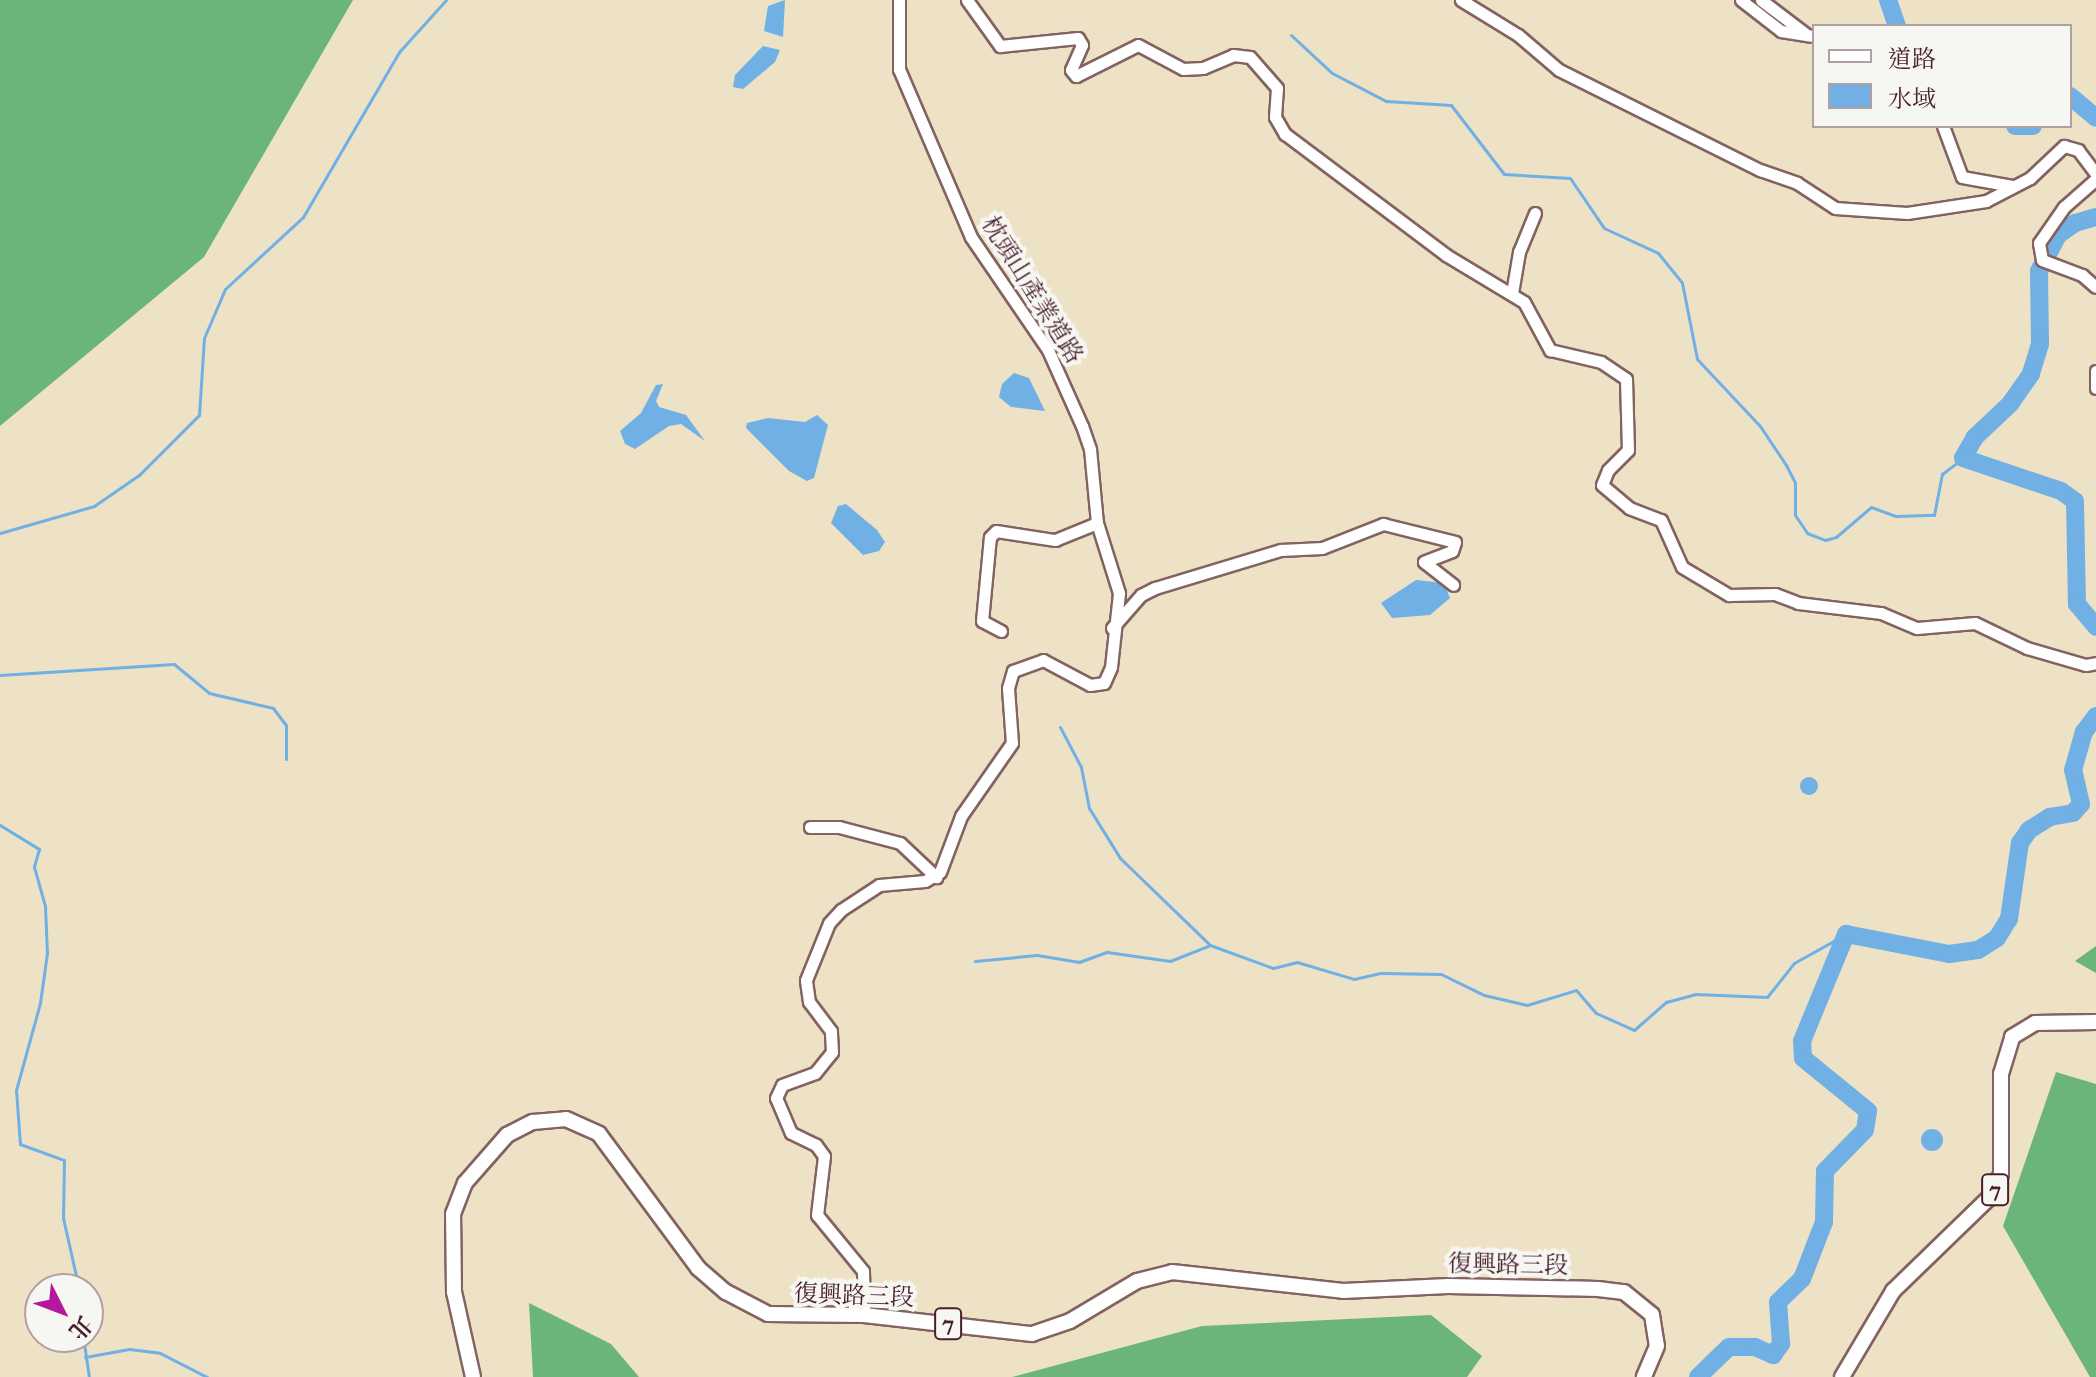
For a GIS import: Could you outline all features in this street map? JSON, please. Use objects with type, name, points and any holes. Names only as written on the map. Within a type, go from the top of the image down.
[{"type":"main road","name":"7","points":[[1842,1377],[1893,1291],[1994,1193],[2001,1174],[2001,1074],[2012,1037],[2035,1023],[2096,1022]]},
{"type":"main road","name":"復興路三段","points":[[473,1377],[454,1292],[453,1214],[465,1183],[484,1158],[517,1127],[566,1119],[599,1134],[662,1226],[698,1268],[748,1306],[794,1317],[864,1315],[1032,1334],[1070,1321],[1137,1281],[1172,1272],[1343,1291],[1448,1286],[1598,1289],[1624,1292],[1652,1315],[1657,1346],[1644,1377]]},
{"type":"street","name":"枕頭山產業道路","points":[[899,0],[899,69],[971,237],[1048,350],[1082,426],[1090,449],[1097,523],[1119,593],[1112,628],[1111,667],[1098,686],[1043,660],[1013,671],[1008,688],[1012,743],[961,816],[936,877]]},
{"type":"street","points":[[967,0],[985,21]]},
{"type":"street","points":[[978,0],[996,44],[1006,48],[1078,38],[1082,45],[1071,70],[1076,76],[1138,45],[1183,69],[1203,68],[1233,55],[1250,57],[1277,88],[1275,117],[1285,134],[1446,255],[1512,293],[1530,311],[1550,350],[1601,362],[1626,379],[1628,450],[1608,470],[1602,485],[1629,508],[1661,520],[1682,567],[1736,598],[1775,594],[1798,603],[1881,613],[1917,628],[1975,623],[2027,648],[2086,665],[2096,663]]},
{"type":"street","points":[[1461,0],[1518,35],[1559,70],[1760,170],[1797,183],[1835,208],[1866,213],[1940,210],[1986,201],[2017,186],[2064,146],[2078,150],[2096,177],[2046,228],[2039,243],[2046,262],[2082,275],[2096,287]]},
{"type":"street","points":[[1741,0],[1781,31],[1812,37]]},
{"type":"street","points":[[1761,0],[1773,14],[1812,37]]},
{"type":"street","points":[[1944,128],[1962,177],[2017,186]]},
{"type":"street","points":[[1512,293],[1519,252],[1535,213]]},
{"type":"street","points":[[2096,371],[2096,388]]},
{"type":"street","points":[[1001,631],[982,621],[990,537],[996,531],[1055,540],[1097,523]]},
{"type":"street","points":[[1112,628],[1141,595],[1155,588],[1281,550],[1330,546],[1383,524],[1426,539],[1452,539],[1455,549],[1426,560],[1424,566],[1453,585]]},
{"type":"street","points":[[810,827],[839,827],[900,843],[936,877]]},
{"type":"street","points":[[864,1315],[863,1271],[817,1215],[824,1156],[816,1145],[791,1133],[776,1098],[782,1085],[815,1073],[832,1052],[831,1031],[805,990],[829,923],[873,888],[936,877]]},
{"type":"green space","points":[[0,0],[353,0],[204,257],[0,426]]},
{"type":"green space","points":[[2096,946],[2096,973],[2075,961]]},
{"type":"green space","points":[[2056,1072],[2096,1084],[2096,1377],[2090,1377],[2003,1226]]},
{"type":"green space","points":[[529,1303],[611,1344],[639,1377],[533,1377]]},
{"type":"green space","points":[[1431,1315],[1482,1356],[1467,1377],[1012,1377],[1202,1326]]},
{"type":"water","points":[[785,0],[783,37],[764,31],[768,6]]},
{"type":"water","points":[[763,46],[780,50],[775,62],[743,89],[733,87],[735,75]]},
{"type":"water","points":[[1014,373],[1029,378],[1045,411],[1011,407],[999,397],[1002,384]]},
{"type":"water","points":[[663,384],[656,401],[659,407],[686,415],[705,441],[681,424],[669,426],[635,449],[625,444],[620,431],[641,413],[656,385]]},
{"type":"water","points":[[817,415],[828,425],[814,478],[807,481],[789,471],[746,428],[747,423],[768,418],[805,422]]},
{"type":"water","points":[[846,504],[877,530],[885,542],[879,551],[863,555],[831,523],[838,506]]},
{"type":"water","points":[[1416,580],[1444,583],[1450,598],[1430,615],[1392,618],[1381,603]]},
{"type":"water","points":[[1805,777],[1813,777],[1818,786],[1816,793],[1805,795],[1800,790],[1800,782]]},
{"type":"water","points":[[1932,1129],[1940,1132],[1943,1140],[1940,1148],[1932,1151],[1924,1148],[1921,1140],[1924,1132]]},
{"type":"waterway","points":[[0,533],[94,506],[139,475],[199,415],[204,338],[225,289],[303,217],[399,52],[446,0]]},
{"type":"waterway","points":[[1888,0],[1896,24]]},
{"type":"waterway","points":[[1291,35],[1332,73],[1386,101],[1451,105],[1504,174],[1570,178],[1604,228],[1658,253],[1682,283],[1697,359],[1760,426],[1786,465],[1795,483],[1795,515],[1807,533],[1825,540],[1836,537],[1871,507],[1896,516],[1934,515],[1942,474],[1963,458]]},
{"type":"waterway","points":[[2072,98],[2096,118]]},
{"type":"waterway","points":[[2096,217],[2075,223],[2058,235],[2039,271],[2040,344],[2031,374],[2011,403],[1975,437],[1963,458],[2061,491],[2075,501],[2077,604],[2096,627]]},
{"type":"waterway","points":[[0,675],[174,664],[209,693],[273,708],[286,725],[286,759]]},
{"type":"waterway","points":[[1698,1377],[1729,1347],[1755,1347],[1773,1355],[1781,1344],[1778,1302],[1802,1279],[1824,1222],[1825,1171],[1865,1130],[1868,1111],[1803,1058],[1802,1041],[1846,934],[1949,954],[1978,950],[1997,938],[2009,919],[2020,843],[2029,830],[2050,817],[2073,813],[2081,804],[2073,770],[2084,732],[2096,716]]},
{"type":"waterway","points":[[1060,727],[1081,767],[1089,808],[1120,858],[1210,945],[1273,968],[1297,962],[1354,979],[1381,973],[1441,974],[1484,995],[1527,1005],[1576,990],[1596,1013],[1634,1030],[1666,1002],[1695,994],[1767,997],[1794,963],[1846,934]]},
{"type":"waterway","points":[[0,825],[39,849],[34,867],[45,906],[47,953],[40,1003],[16,1090],[20,1144],[64,1160],[63,1218],[75,1273]]},
{"type":"waterway","points":[[975,961],[1037,955],[1079,962],[1107,952],[1170,961],[1208,946]]},
{"type":"waterway","points":[[85,1357],[129,1349],[160,1353],[207,1377]]},
{"type":"waterway","points":[[85,1353],[89,1377]]}]
